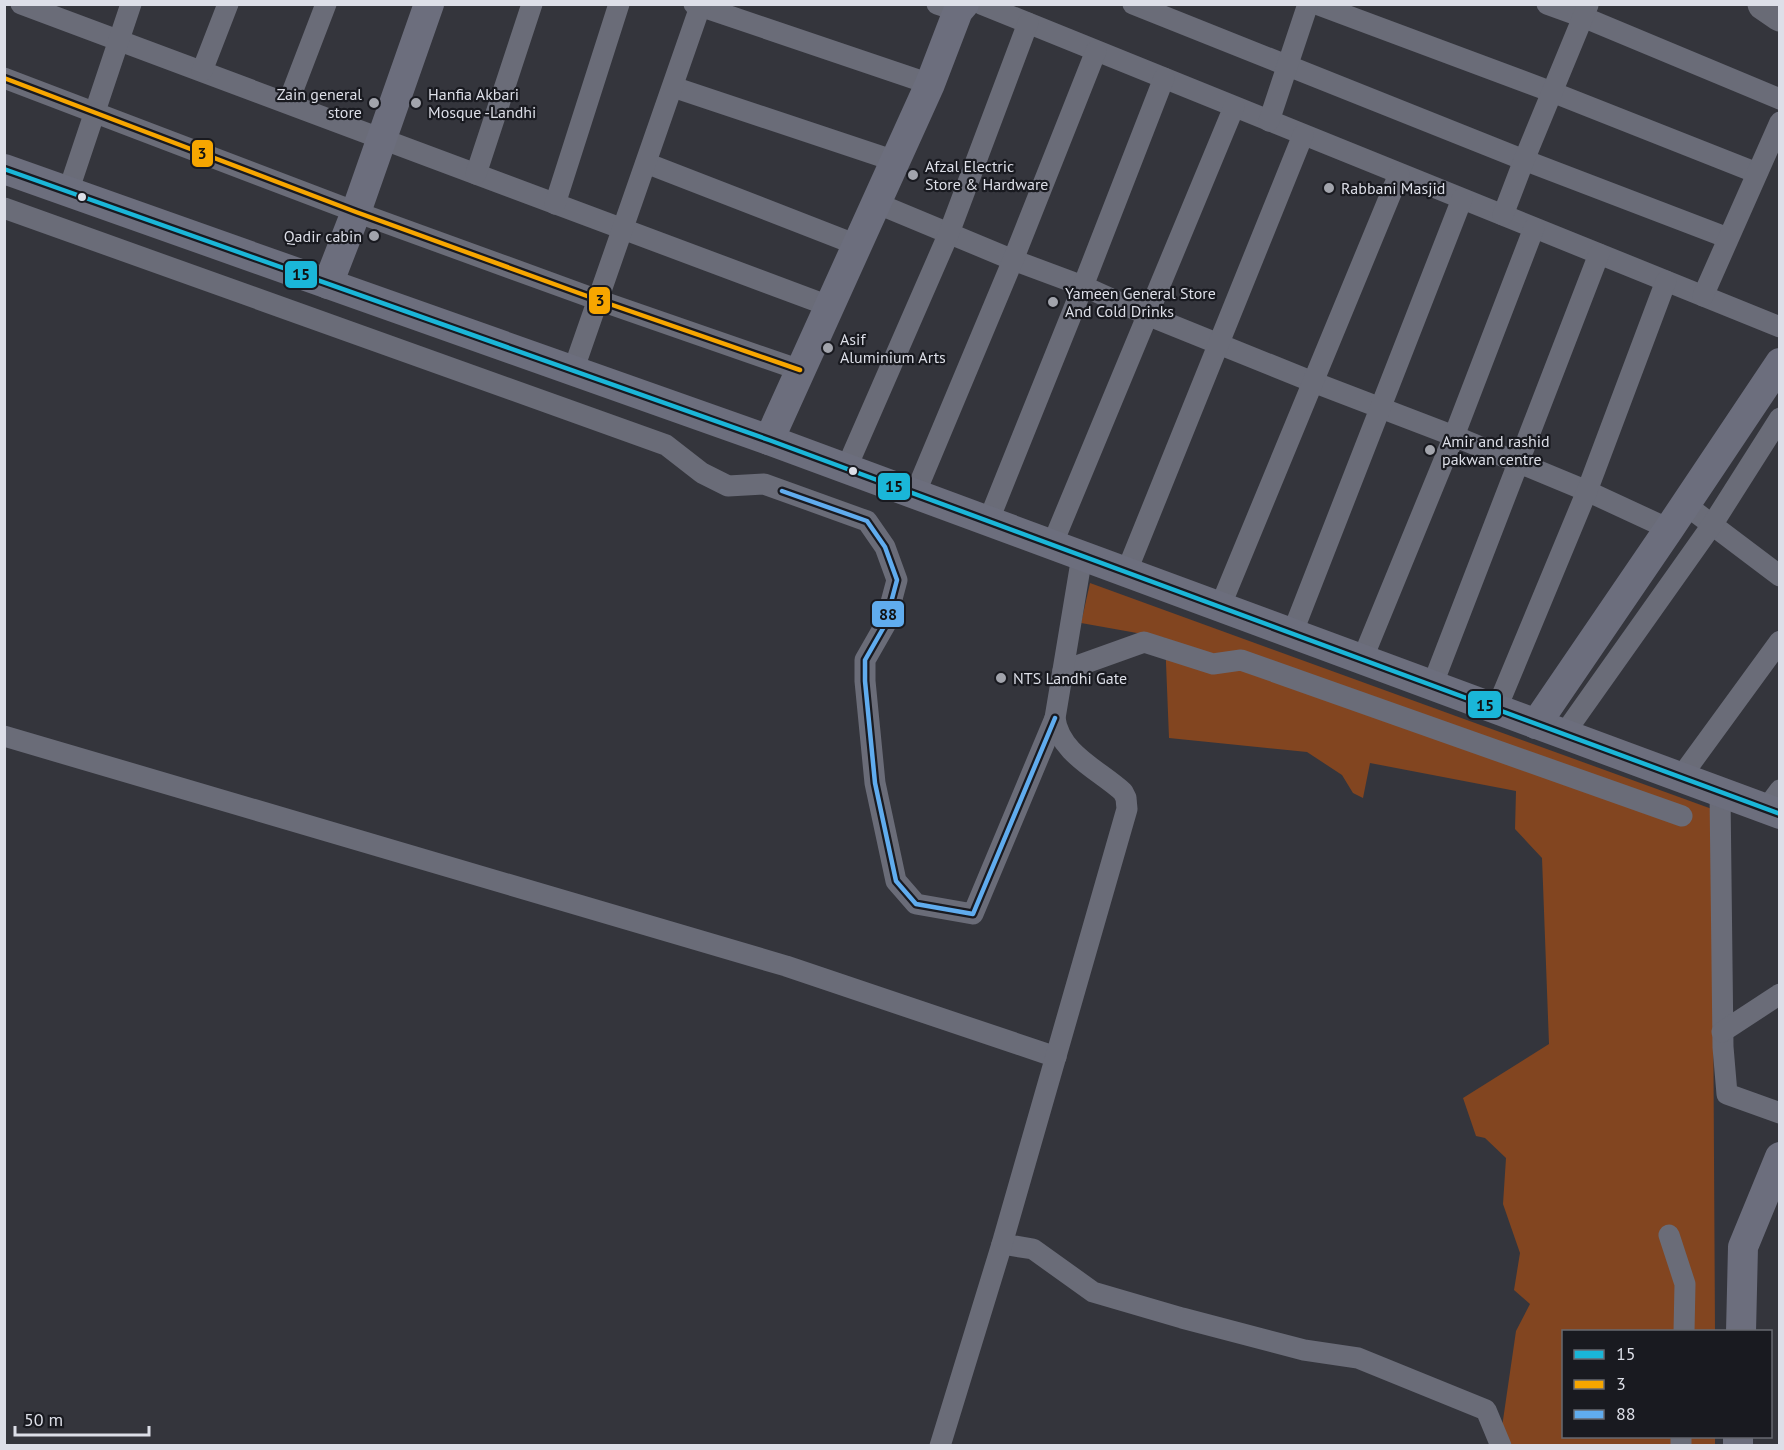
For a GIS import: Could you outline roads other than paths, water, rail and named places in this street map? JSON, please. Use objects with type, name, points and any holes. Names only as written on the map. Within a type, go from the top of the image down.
[{"type":"main road","points":[[1764,4],[1779,15]]},
{"type":"street","points":[[21,4],[829,306]]},
{"type":"street","points":[[68,192],[131,4]]},
{"type":"street","points":[[202,71],[228,4]]},
{"type":"street","points":[[288,104],[326,4]]},
{"type":"street","points":[[328,284],[356,212],[429,4]]},
{"type":"street","points":[[476,174],[532,4]]},
{"type":"street","points":[[555,204],[619,4]]},
{"type":"street","points":[[1133,4],[1287,67],[1728,238]]},
{"type":"street","points":[[1269,121],[1308,4]]},
{"type":"street","points":[[1316,4],[1552,92],[1757,173]]},
{"type":"street","points":[[1547,4],[1586,11],[1779,99]]},
{"type":"street","points":[[573,371],[699,5],[930,84]]},
{"type":"street","points":[[769,440],[930,84],[960,6],[1028,23],[1779,327]]},
{"type":"street","points":[[1503,215],[1586,11]]},
{"type":"street","points":[[846,469],[949,233],[1028,23]]},
{"type":"street","points":[[915,495],[1013,260],[1096,51]]},
{"type":"street","points":[[4,78],[356,212],[800,370]]},
{"type":"street","points":[[988,522],[1164,78]]},
{"type":"street","points":[[672,87],[895,161]]},
{"type":"street","points":[[1052,545],[1234,107]]},
{"type":"street","points":[[1703,296],[1779,122]]},
{"type":"street","points":[[1126,573],[1303,135]]},
{"type":"street","points":[[646,163],[857,245]]},
{"type":"street","points":[[4,169],[769,440],[1720,793],[1775,805]]},
{"type":"street","points":[[1220,607],[1399,174]]},
{"type":"street","points":[[1292,634],[1462,199]]},
{"type":"street","points":[[876,202],[1013,260],[1083,286],[1147,315],[1587,491],[1712,525],[1779,576]]},
{"type":"street","points":[[4,208],[666,445],[702,473],[728,486],[764,484],[867,521],[885,547],[897,580],[885,625],[865,660],[875,783],[896,881],[916,904],[973,914],[1054,718],[1082,556]]},
{"type":"street","points":[[1362,660],[1454,436],[1534,228]]},
{"type":"street","points":[[1432,686],[1516,463],[1599,254]]},
{"type":"street","points":[[1496,710],[1587,491],[1666,281]]},
{"type":"street","points":[[1550,729],[1678,517],[1777,373]]},
{"type":"street","points":[[1550,729],[1712,525],[1779,418]]},
{"type":"street","points":[[1680,778],[1779,641]]},
{"type":"street","points":[[1063,671],[1144,642],[1213,664],[1241,660],[1682,816]]},
{"type":"street","points":[[940,1446],[1002,1244],[1127,809],[1123,792],[1065,744],[1056,728],[1054,718]]},
{"type":"street","points":[[4,736],[786,966],[1056,1057]]},
{"type":"street","points":[[1720,793],[1722,1032],[1727,1094],[1779,1113]]},
{"type":"street","points":[[1722,1032],[1779,994]]},
{"type":"street","points":[[1741,1330],[1743,1246],[1778,1163]]},
{"type":"street","points":[[1670,1235],[1685,1284],[1684,1330]]},
{"type":"street","points":[[1002,1244],[1033,1249],[1093,1292],[1304,1350],[1358,1358],[1486,1410],[1501,1446]]},
{"type":"place","name":"Zain general store","points":[[374,103]]},
{"type":"place","name":"Hanfia Akbari Mosque -Landhi","points":[[416,103]]},
{"type":"place","name":"Afzal Electric Store & Hardware","points":[[913,175]]},
{"type":"place","name":"Rabbani Masjid","points":[[1329,188]]},
{"type":"place","name":"Qadir cabin","points":[[374,236]]},
{"type":"place","name":"Yameen General Store And Cold Drinks","points":[[1053,302]]},
{"type":"place","name":"Asif Aluminium Arts","points":[[828,348]]},
{"type":"place","name":"Amir and rashid pakwan centre","points":[[1430,450]]},
{"type":"place","name":"NTS Landhi Gate","points":[[1001,678]]}]
